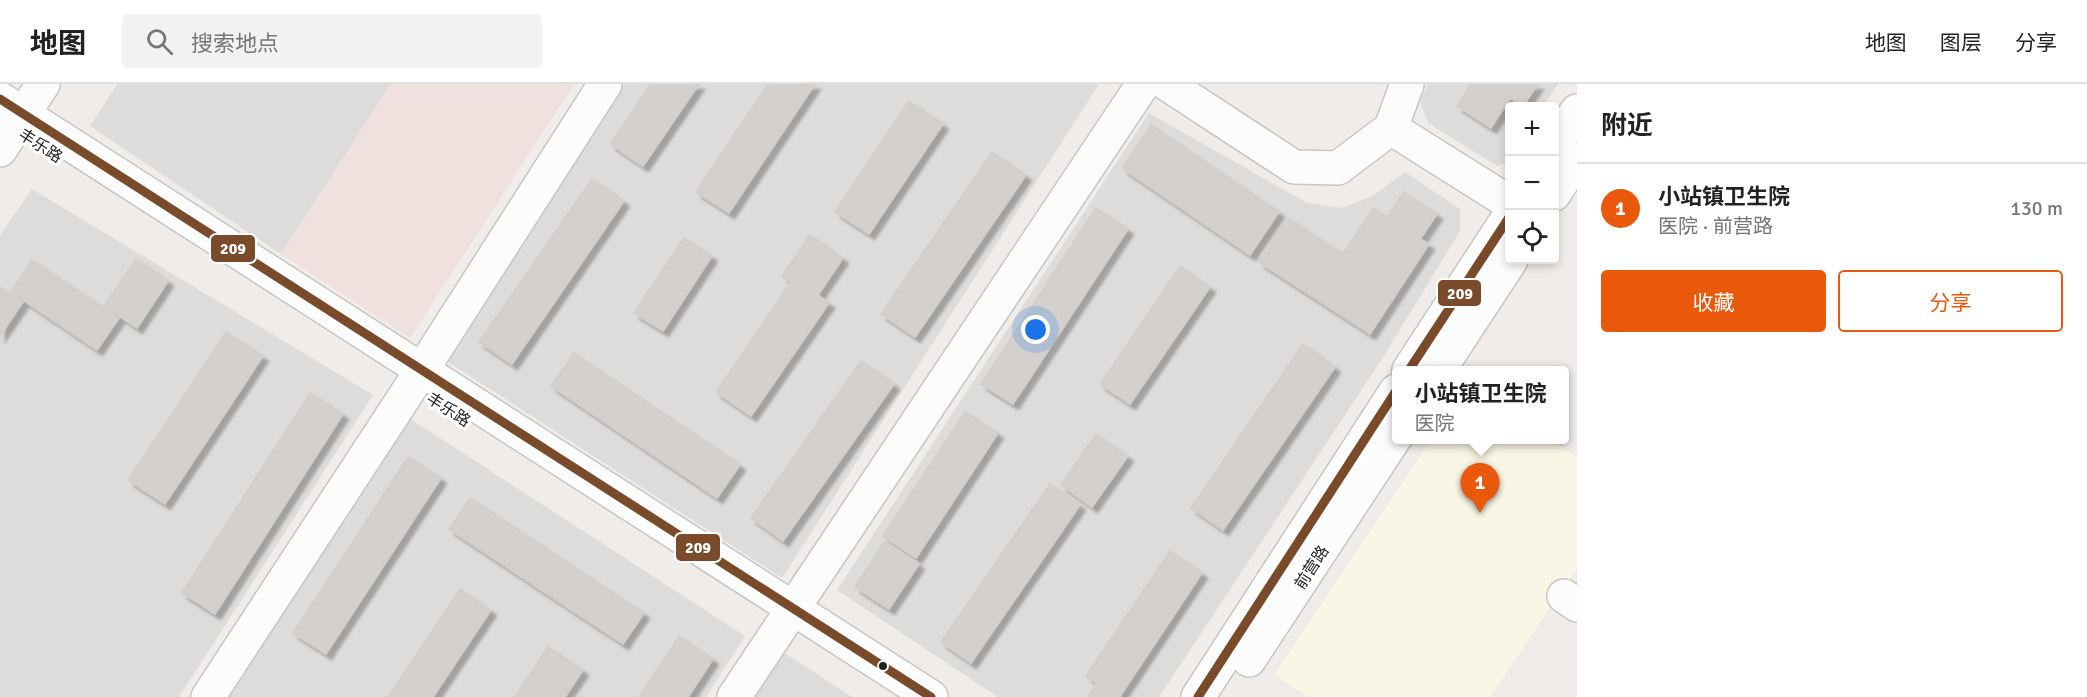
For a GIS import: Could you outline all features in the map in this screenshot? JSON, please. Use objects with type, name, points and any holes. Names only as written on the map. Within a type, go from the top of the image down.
[{"type":"street","points":[[8,122],[43,84]]},
{"type":"street","points":[[208,697],[417,377],[604,84]]},
{"type":"street","points":[[734,697],[1143,84]]},
{"type":"street","points":[[1167,84],[1294,168],[1338,168],[1391,128],[1407,84]]},
{"type":"street","points":[[1559,138],[1577,111]]},
{"type":"street","name":"丰乐路","points":[[8,122],[417,377],[788,615],[931,697]]},
{"type":"street","points":[[1391,128],[1505,200]]},
{"type":"street","points":[[1559,186],[1577,159]]},
{"type":"street","points":[[1412,366],[1505,221]]},
{"type":"street","points":[[1442,366],[1509,264]]},
{"type":"street","name":"前营路","points":[[1198,697],[1392,397]]},
{"type":"street","name":"前营路","points":[[1225,697],[1392,442]]},
{"type":"street","name":"丰乐路","points":[[788,615],[900,697]]},
{"type":"shaded area","points":[[117,84],[391,84],[281,254],[90,126]]},
{"type":"shaded area","points":[[391,84],[574,84],[410,338],[281,254]]},
{"type":"shaded area","points":[[625,84],[1099,84],[782,578],[445,360]]},
{"type":"shaded area","points":[[1428,84],[1558,84],[1546,102],[1505,102],[1505,163],[1497,166],[1428,123],[1420,101]]},
{"type":"shaded area","points":[[1149,113],[1307,203],[1342,208],[1374,195],[1405,172],[1460,209],[1460,231],[1382,359],[1159,697],[998,697],[837,590]]},
{"type":"shaded area","points":[[32,189],[373,395],[179,697],[0,697],[0,235]]},
{"type":"shaded area","points":[[409,418],[745,636],[706,697],[229,697]]},
{"type":"shaded area","points":[[1428,444],[1556,444],[1577,457],[1577,568],[1490,697],[1309,697],[1274,675]]},
{"type":"shaded area","points":[[783,652],[852,697],[754,697]]},
{"type":"building","points":[[651,84],[699,84],[643,166],[610,144]]},
{"type":"building","points":[[768,84],[815,84],[729,213],[696,192]]},
{"type":"building","points":[[1471,84],[1538,84],[1526,102],[1516,102],[1510,98],[1505,102],[1505,106],[1491,128],[1457,106]]},
{"type":"building","points":[[909,101],[943,124],[869,234],[835,212]]},
{"type":"building","points":[[1151,125],[1279,212],[1250,255],[1122,168]]},
{"type":"building","points":[[992,152],[1026,175],[915,337],[881,314]]},
{"type":"building","points":[[592,179],[624,201],[512,364],[479,342]]},
{"type":"building","points":[[1404,192],[1437,214],[1420,239],[1429,244],[1370,334],[1259,262],[1288,218],[1343,254],[1373,208],[1387,217]]},
{"type":"building","points":[[1096,208],[1128,229],[1013,404],[981,384]]},
{"type":"building","points":[[810,235],[843,258],[818,295],[829,303],[751,416],[716,392],[791,282],[782,276]]},
{"type":"building","points":[[684,238],[712,256],[663,331],[634,313]]},
{"type":"building","points":[[136,259],[168,281],[137,328],[104,306]]},
{"type":"building","points":[[32,260],[119,318],[97,350],[11,292]]},
{"type":"building","points":[[1180,266],[1210,287],[1130,404],[1100,384]]},
{"type":"building","points":[[0,287],[23,302],[0,336]]},
{"type":"building","points":[[226,332],[263,356],[165,504],[128,480]]},
{"type":"building","points":[[1303,344],[1335,367],[1223,530],[1191,508]]},
{"type":"building","points":[[574,353],[740,465],[717,498],[551,386]]},
{"type":"building","points":[[861,361],[894,384],[783,541],[751,518]]},
{"type":"building","points":[[310,393],[343,414],[215,614],[182,593]]},
{"type":"building","points":[[965,412],[998,433],[916,558],[883,536]]},
{"type":"building","points":[[1096,434],[1128,456],[1092,507],[1061,485]]},
{"type":"building","points":[[408,457],[441,478],[326,654],[293,633]]},
{"type":"building","points":[[1050,484],[1080,505],[971,663],[941,642]]},
{"type":"building","points":[[470,498],[644,613],[623,644],[449,529]]},
{"type":"building","points":[[885,541],[919,564],[889,609],[855,587]]},
{"type":"building","points":[[1170,551],[1202,573],[1121,697],[1088,697],[1097,684],[1086,676]]},
{"type":"building","points":[[460,589],[491,610],[433,697],[388,697]]},
{"type":"building","points":[[679,636],[713,659],[688,697],[639,697]]},
{"type":"building","points":[[548,647],[583,670],[565,697],[515,697]]},
{"type":"transit line","name":"209","points":[[0,99],[931,697]]},
{"type":"transit line","name":"209","points":[[1412,366],[1505,224]]},
{"type":"transit line","name":"209","points":[[1198,697],[1392,397]]},
{"type":"place","name":"小站镇卫生院","points":[[1480,513]]}]
